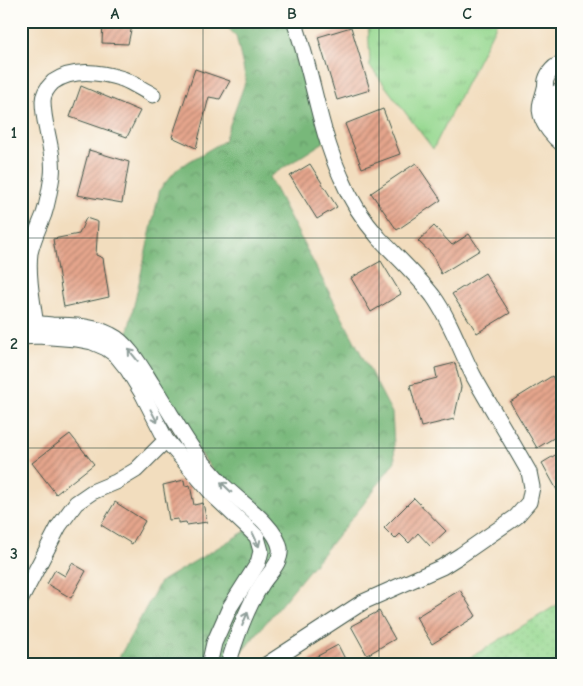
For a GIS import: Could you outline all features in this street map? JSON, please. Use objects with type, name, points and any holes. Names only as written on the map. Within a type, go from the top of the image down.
[{"type":"street","points":[[266,665],[363,602],[442,567],[461,555],[516,517],[529,502],[532,487],[529,472],[474,377],[447,319],[419,279],[364,220],[340,177],[327,140],[294,21]]},
{"type":"street","points":[[562,64],[550,72],[546,79],[554,91],[552,106],[555,118],[562,126]]},
{"type":"street","points":[[32,328],[30,254],[35,235],[44,214],[53,170],[51,146],[45,124],[42,99],[48,86],[61,77],[79,73],[103,74],[124,80],[153,95]]},
{"type":"street","points":[[554,91],[540,103],[541,115],[546,126],[562,144]]},
{"type":"street","points":[[21,336],[32,328],[77,325],[112,335],[125,345],[139,363],[199,457],[222,484],[275,535],[280,549],[277,563],[261,585],[248,610],[228,665]]},
{"type":"street","points":[[32,328],[92,342],[116,355],[142,393],[166,440],[214,497],[250,529],[257,538],[261,551],[258,563],[230,607],[214,643],[209,665]]},
{"type":"street","points":[[21,599],[59,526],[76,503],[92,492],[116,482],[136,470],[166,440],[178,438],[179,427]]},
{"type":"green space","points":[[221,21],[294,21],[327,140],[269,177],[392,413],[395,461],[362,506],[231,665],[115,665],[160,582],[249,529],[222,484],[125,345],[160,189],[178,168],[224,141],[246,80],[236,36]]},
{"type":"green space","points":[[368,21],[498,21],[433,149],[370,66]]},
{"type":"green space","points":[[562,602],[562,657],[549,665],[458,665]]},
{"type":"building","points":[[103,21],[133,21],[128,44],[102,43]]},
{"type":"building","points":[[351,27],[370,90],[337,100],[318,37]]},
{"type":"building","points":[[195,69],[230,81],[220,99],[209,97],[196,148],[172,137]]},
{"type":"building","points":[[81,86],[140,111],[127,137],[70,117]]},
{"type":"building","points":[[383,109],[400,154],[362,168],[345,124]]},
{"type":"building","points":[[89,150],[129,162],[122,203],[77,195]]},
{"type":"building","points":[[416,163],[441,200],[397,230],[371,193]]},
{"type":"building","points":[[310,164],[337,207],[317,219],[290,176]]},
{"type":"building","points":[[86,218],[98,222],[96,255],[103,258],[109,297],[64,307],[53,239],[79,234]]},
{"type":"building","points":[[434,226],[452,245],[469,234],[480,250],[441,274],[432,254],[418,241]]},
{"type":"building","points":[[381,261],[401,294],[371,312],[351,278]]},
{"type":"building","points":[[485,273],[510,313],[477,333],[452,294]]},
{"type":"building","points":[[455,363],[461,387],[454,419],[421,427],[410,385],[437,378],[435,368]]},
{"type":"building","points":[[552,376],[562,392],[562,433],[537,448],[510,402]]},
{"type":"building","points":[[70,434],[94,464],[56,494],[32,463]]},
{"type":"building","points":[[562,451],[562,499],[542,463]]},
{"type":"building","points":[[184,480],[185,486],[190,485],[194,505],[203,503],[207,522],[187,525],[186,522],[178,523],[178,519],[169,520],[163,485]]},
{"type":"building","points":[[414,498],[446,531],[430,546],[418,533],[409,543],[400,534],[395,539],[384,528]]},
{"type":"building","points":[[115,502],[145,521],[132,544],[101,525]]},
{"type":"building","points":[[72,563],[86,571],[71,598],[47,584],[55,570],[65,576]]},
{"type":"building","points":[[460,590],[476,616],[432,644],[416,617]]},
{"type":"building","points":[[379,611],[395,639],[367,655],[351,626]]},
{"type":"building","points":[[338,645],[348,665],[301,665]]}]
